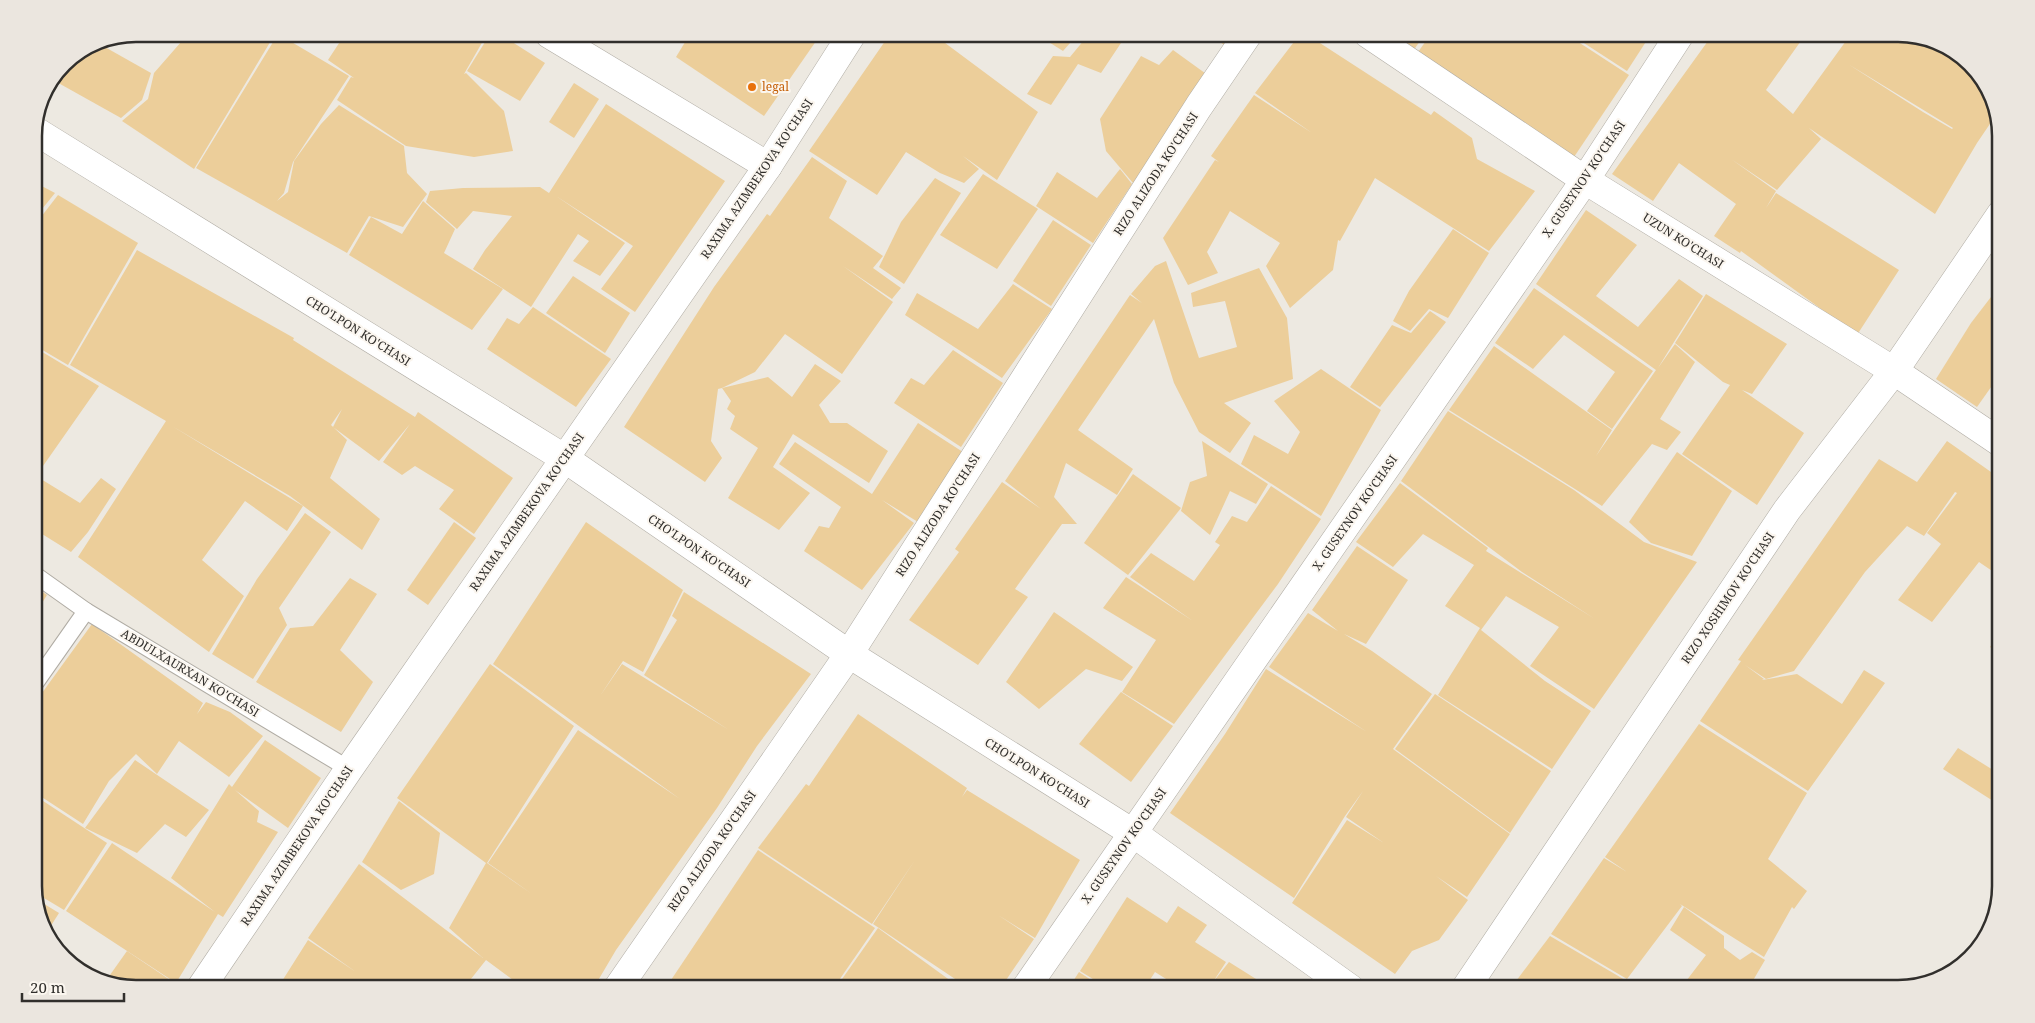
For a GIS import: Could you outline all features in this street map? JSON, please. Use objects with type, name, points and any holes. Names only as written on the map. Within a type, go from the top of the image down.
[{"type":"street","name":"RIZO ALIZODA KO'CHASI","points":[[623,980],[849,654],[1199,106],[1242,42]]},
{"type":"street","name":"UZUN KO'CHASI","points":[[1380,42],[1585,180],[1894,371],[1992,438]]},
{"type":"street","name":"X. GUSEYNOV KO'CHASI","points":[[1030,980],[1585,180],[1675,42]]},
{"type":"street","points":[[564,43],[768,166]]},
{"type":"street","name":"RAXIMA AZIMBEKOVA KO'CHASI","points":[[206,980],[349,769],[768,166],[847,43]]},
{"type":"street","name":"CHO'LPON KO'CHASI","points":[[43,136],[564,458],[849,654],[1133,834],[1338,980]]},
{"type":"street","name":"RIZO XOSHIMOV KO'CHASI","points":[[1471,980],[1787,510],[1894,371],[1992,227]]},
{"type":"lane","name":"ABDULXAURXAN KO'CHASI","points":[[43,580],[86,611],[349,769]]},
{"type":"lane","points":[[43,672],[86,611]]},
{"type":"building","points":[[1049,42],[1071,42],[1063,51]]},
{"type":"building","points":[[1082,42],[1121,42],[1101,73],[1078,64],[1051,105],[1027,94],[1053,56],[1070,57]]},
{"type":"building","points":[[1221,42],[1233,42],[1229,48]]},
{"type":"building","points":[[1294,42],[1319,42],[1431,115],[1434,111],[1472,138],[1477,159],[1535,191],[1489,251],[1375,178],[1340,241],[1338,240],[1333,270],[1290,308],[1266,266],[1280,243],[1230,211],[1207,252],[1218,273],[1188,285],[1163,238],[1215,160],[1219,162],[1211,156],[1254,95],[1312,133],[1255,93]]},
{"type":"building","points":[[1401,42],[1419,42],[1413,51]]},
{"type":"building","points":[[1425,42],[1579,42],[1629,75],[1574,157],[1418,52]]},
{"type":"building","points":[[1583,42],[1646,42],[1627,71]]},
{"type":"building","points":[[1707,42],[1800,42],[1766,90],[1793,114],[1845,42],[1911,43],[1940,52],[1951,58],[1969,74],[1977,84],[1988,106],[1991,122],[1935,214],[1809,128],[1821,139],[1777,190],[1731,159],[1776,191],[1766,208],[1776,193],[1899,270],[1857,335],[1741,251],[1740,253],[1714,236],[1736,204],[1679,163],[1653,201],[1612,174]],"holes":[[[1848,64],[1953,128],[1923,112]]]},
{"type":"building","points":[[180,43],[270,43],[194,169],[122,121],[148,99],[154,73]]},
{"type":"building","points":[[273,43],[293,43],[349,76],[293,162],[284,193],[277,201],[288,192],[294,161],[321,124],[339,105],[404,146],[407,173],[427,194],[403,227],[369,216],[347,253],[196,168]]},
{"type":"building","points":[[339,43],[482,43],[464,74],[466,73],[504,111],[513,151],[474,157],[406,146],[337,100],[351,77],[354,78],[328,60]]},
{"type":"building","points":[[485,43],[514,43],[545,63],[520,101],[467,71]]},
{"type":"building","name":"legal","points":[[685,43],[815,43],[764,116],[676,57]]},
{"type":"building","points":[[884,43],[944,43],[1038,112],[997,180],[963,156],[979,169],[964,183],[940,173],[906,152],[877,195],[809,151]]},
{"type":"building","points":[[105,47],[151,73],[142,100],[121,118],[59,83],[84,58]]},
{"type":"building","points":[[1173,50],[1209,76],[1133,183],[1106,151],[1100,119],[1141,56],[1159,65]]},
{"type":"building","points":[[574,83],[599,99],[574,138],[549,122]]},
{"type":"building","points":[[606,104],[725,181],[635,312],[601,289],[633,246],[556,196],[625,243],[600,276],[573,261],[589,241],[578,234],[531,307],[473,269],[485,250],[512,216],[473,211],[457,229],[426,202],[430,191],[463,188],[540,187],[549,193]]},
{"type":"building","points":[[812,157],[847,181],[829,218],[883,256],[873,268],[901,288],[892,299],[843,266],[893,302],[842,374],[785,334],[755,372],[718,389],[711,441],[722,458],[705,482],[624,427],[714,287],[767,214],[770,216]]},
{"type":"building","points":[[1120,169],[1132,184],[1093,243],[1036,206],[1057,172],[1097,198]]},
{"type":"building","points":[[983,174],[1038,209],[997,269],[940,235]]},
{"type":"building","points":[[935,178],[961,193],[904,284],[879,267],[901,222]]},
{"type":"building","points":[[43,187],[55,193],[43,208]]},
{"type":"building","points":[[58,195],[138,243],[68,365],[43,350],[43,214]]},
{"type":"building","points":[[423,201],[455,229],[444,253],[503,289],[472,330],[349,255],[371,217],[402,234]]},
{"type":"building","points":[[1586,210],[1637,245],[1596,296],[1638,327],[1679,279],[1703,296],[1658,368],[1675,344],[1695,362],[1660,419],[1681,432],[1667,450],[1652,444],[1602,506],[1449,410],[1494,346],[1612,430],[1596,456],[1656,370],[1536,284]]},
{"type":"building","points":[[1053,220],[1091,245],[1051,306],[1013,281]]},
{"type":"building","points":[[1453,229],[1489,253],[1448,318],[1429,309],[1410,331],[1393,321],[1409,291]]},
{"type":"building","points":[[137,250],[294,338],[293,340],[415,417],[418,412],[513,478],[474,534],[439,509],[454,490],[415,466],[402,475],[383,462],[410,424],[379,461],[334,427],[347,440],[330,478],[380,519],[362,550],[290,496],[172,426],[303,506],[287,531],[245,501],[202,560],[244,596],[209,652],[78,557],[166,421],[70,365]],"holes":[[[342,409],[333,427],[331,425]]]},
{"type":"building","points":[[1166,261],[1199,358],[1237,347],[1225,301],[1193,307],[1191,293],[1259,268],[1287,318],[1293,379],[1224,403],[1251,423],[1230,453],[1199,432],[1174,383],[1154,319],[1078,430],[1133,469],[1117,495],[1066,463],[1054,497],[1077,524],[1062,524],[1015,589],[1028,597],[978,665],[909,620],[959,552],[955,549],[1002,482],[1041,509],[1005,481],[1130,295],[1142,303],[1131,294],[1155,266]]},
{"type":"building","points":[[573,276],[630,313],[605,353],[546,313]]},
{"type":"building","points":[[1013,284],[1052,309],[1002,378],[905,315],[917,293],[978,329]]},
{"type":"building","points":[[1534,288],[1653,371],[1612,429],[1587,411],[1615,372],[1564,335],[1533,369],[1495,343]]},
{"type":"building","points":[[1706,294],[1787,344],[1752,394],[1742,390],[1804,433],[1757,505],[1682,454],[1730,385],[1723,382],[1675,343]]},
{"type":"building","points":[[1992,296],[1992,386],[1977,407],[1936,379],[1971,323]]},
{"type":"building","points":[[533,307],[611,359],[576,407],[487,349],[507,318],[519,324]]},
{"type":"building","points":[[1430,311],[1446,322],[1380,407],[1350,387],[1392,325],[1411,333]]},
{"type":"building","points":[[953,350],[1003,383],[961,447],[894,403],[911,378],[924,385]]},
{"type":"building","points":[[43,352],[99,386],[43,466]]},
{"type":"building","points":[[815,364],[841,381],[819,405],[830,423],[847,423],[888,451],[869,483],[793,434],[773,467],[810,493],[779,530],[728,498],[758,448],[730,429],[735,416],[727,409],[731,401],[722,388],[768,377],[792,397]]},
{"type":"building","points":[[1321,369],[1381,410],[1321,516],[1241,464],[1254,435],[1288,454],[1300,432],[1274,401]]},
{"type":"building","points":[[1448,411],[1574,490],[1644,542],[1697,562],[1594,709],[1530,666],[1559,627],[1506,596],[1481,630],[1545,681],[1591,711],[1552,769],[1438,695],[1480,628],[1445,606],[1474,565],[1423,534],[1393,567],[1356,542],[1400,483],[1488,548],[1486,551],[1595,619],[1522,572],[1401,481]]},
{"type":"building","points":[[918,423],[966,454],[923,525],[882,500],[914,523],[862,590],[804,551],[819,526],[829,528],[841,507],[779,464],[795,442],[872,494]]},
{"type":"building","points":[[1202,441],[1268,484],[1256,504],[1230,491],[1210,535],[1181,511],[1190,482],[1207,476]]},
{"type":"building","points":[[1947,441],[1992,473],[1992,516],[1990,515],[1992,516],[1992,571],[1979,562],[1932,622],[1898,600],[1941,544],[1927,533],[1957,493],[1955,492],[1924,536],[1907,526],[1865,572],[1794,671],[1766,679],[1745,665],[1764,679],[1762,680],[1797,674],[1842,704],[1864,670],[1885,683],[1808,791],[1700,721],[1741,661],[1738,660],[1879,459],[1917,482]]},
{"type":"building","points":[[1677,452],[1732,491],[1692,556],[1651,543],[1629,522]]},
{"type":"building","points":[[1133,474],[1181,508],[1128,575],[1084,543]]},
{"type":"building","points":[[101,478],[116,489],[88,532],[71,552],[43,535],[43,480],[80,503]]},
{"type":"building","points":[[1271,486],[1321,519],[1278,584],[1174,724],[1122,692],[1156,640],[1103,608],[1126,577],[1193,621],[1130,577],[1151,553],[1194,581],[1220,545],[1215,542],[1232,516],[1247,522]]},
{"type":"building","points":[[305,513],[331,532],[279,608],[287,625],[253,679],[212,654],[257,579]]},
{"type":"building","points":[[454,522],[476,538],[428,605],[407,590]]},
{"type":"building","points":[[586,522],[683,590],[643,672],[623,661],[600,696],[622,664],[729,730],[644,675],[677,620],[672,616],[684,592],[811,674],[757,746],[717,808],[616,950],[598,980],[513,980],[486,960],[470,980],[283,980],[308,940],[356,972],[308,938],[359,864],[483,958],[449,928],[486,863],[397,798],[490,664],[574,726],[487,863],[532,894],[488,863],[578,730],[680,799],[493,664]]},
{"type":"building","points":[[1357,546],[1408,580],[1366,644],[1344,634],[1372,651],[1432,694],[1393,749],[1510,834],[1467,897],[1436,876],[1468,900],[1439,940],[1412,951],[1395,974],[1292,903],[1347,820],[1384,843],[1346,817],[1363,791],[1345,816],[1294,898],[1170,813],[1225,734],[1266,669],[1367,732],[1269,667],[1308,613],[1338,631],[1312,610]]},
{"type":"building","points":[[350,578],[377,594],[340,650],[373,682],[341,732],[256,682],[290,628],[313,626]]},
{"type":"building","points":[[43,592],[47,595],[43,601]]},
{"type":"building","points":[[1054,612],[1133,667],[1122,681],[1086,669],[1039,709],[1006,682]]},
{"type":"building","points":[[92,624],[203,703],[197,714],[206,702],[230,712],[263,736],[229,777],[179,741],[157,774],[136,754],[109,781],[83,824],[43,798],[43,692]]},
{"type":"building","points":[[1121,692],[1173,726],[1131,782],[1079,744]]},
{"type":"building","points":[[1435,694],[1551,771],[1510,833],[1395,749]]},
{"type":"building","points":[[858,714],[967,788],[962,797],[967,790],[1080,860],[1035,938],[998,915],[1034,939],[1006,980],[957,980],[873,924],[915,860],[872,924],[758,848],[806,784],[809,786]]},
{"type":"building","points":[[1699,724],[1807,793],[1768,859],[1807,891],[1794,909],[1792,907],[1764,957],[1680,904],[1682,906],[1627,979],[1551,934],[1604,858],[1627,872],[1605,857]]},
{"type":"building","points":[[265,740],[321,778],[288,828],[235,790],[259,811],[257,822],[278,832],[223,917],[218,914],[178,980],[171,980],[66,911],[112,843],[215,912],[171,878],[229,784],[232,787]]},
{"type":"building","points":[[1958,748],[1992,769],[1992,800],[1943,769]]},
{"type":"building","points":[[135,760],[209,810],[186,837],[165,824],[137,853],[85,828]]},
{"type":"building","points":[[43,801],[107,843],[64,910],[43,898]]},
{"type":"building","points":[[399,801],[440,833],[434,874],[401,890],[362,862]]},
{"type":"building","points":[[758,850],[875,928],[839,980],[671,980]]},
{"type":"building","points":[[1127,897],[1167,923],[1178,906],[1207,925],[1195,942],[1226,962],[1214,980],[1168,980],[1155,972],[1150,980],[1094,980],[1080,971]]},
{"type":"building","points":[[44,904],[59,913],[51,926]]},
{"type":"building","points":[[1684,907],[1724,936],[1724,948],[1740,960],[1752,952],[1765,960],[1753,980],[1687,980],[1706,955],[1670,930]]},
{"type":"building","points":[[878,928],[950,980],[841,980]]},
{"type":"building","points":[[1550,936],[1625,980],[1517,980]]},
{"type":"building","points":[[127,951],[170,980],[124,980],[109,976]]},
{"type":"building","points":[[1229,962],[1258,980],[1215,980]]},
{"type":"building","points":[[1079,972],[1091,980],[1074,980]]},
{"type":"place","name":"legal","points":[[752,87]]}]
